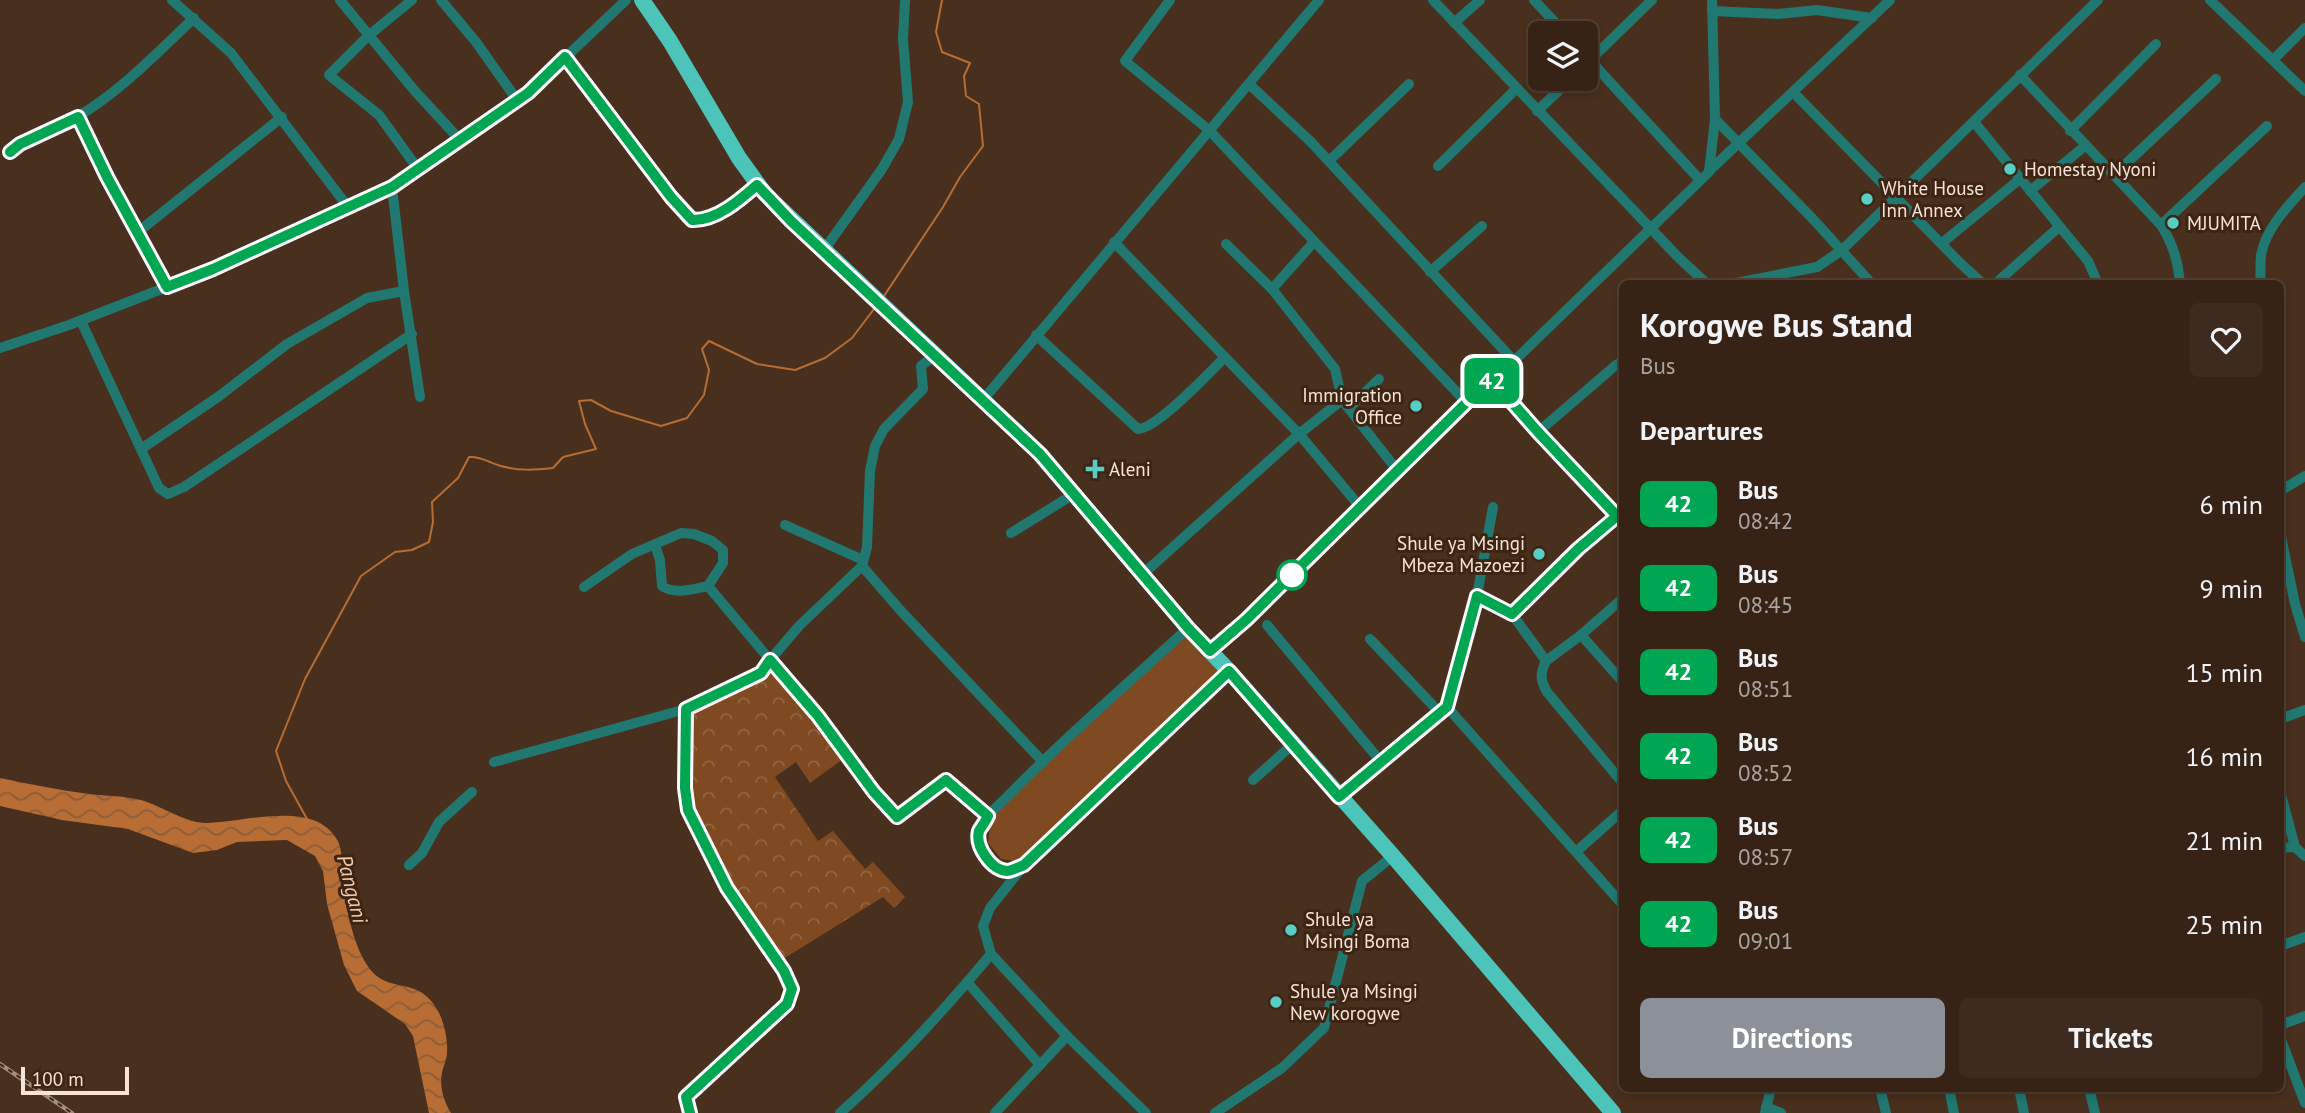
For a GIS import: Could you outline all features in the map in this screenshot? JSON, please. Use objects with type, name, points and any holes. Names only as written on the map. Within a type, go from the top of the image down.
[{"type":"highway","points":[[642,0],[670,41],[757,185],[791,221],[1040,454],[1188,628],[1393,856],[1613,1113]]},
{"type":"street","points":[[172,0],[231,53],[348,207]]},
{"type":"street","points":[[340,0],[414,90],[460,140]]},
{"type":"street","points":[[412,0],[368,36],[329,75],[379,115],[418,169]]},
{"type":"street","points":[[442,0],[517,100]]},
{"type":"street","points":[[0,348],[81,321],[213,269],[392,187],[517,100],[626,0]]},
{"type":"street","points":[[824,250],[900,139],[908,102],[903,39],[905,0]]},
{"type":"street","points":[[1170,0],[1125,61],[1209,130],[1313,243],[1467,402]]},
{"type":"street","points":[[983,400],[1319,0]]},
{"type":"street","points":[[1433,0],[1678,257],[1704,280]]},
{"type":"street","points":[[1454,23],[1480,0]]},
{"type":"street","points":[[1534,0],[1554,21]]},
{"type":"street","points":[[1598,50],[1652,0]]},
{"type":"street","points":[[1210,651],[1246,620],[1467,402],[1493,381],[1890,0]]},
{"type":"street","points":[[1772,280],[1792,278],[1817,267],[1842,250],[2093,2]]},
{"type":"street","points":[[2215,2],[2305,91]]},
{"type":"street","points":[[1709,172],[1715,119],[1712,6],[1778,14],[1817,10],[1872,18]]},
{"type":"street","points":[[10,152],[20,144],[78,117],[132,76],[194,18]]},
{"type":"street","points":[[2273,60],[2305,28]]},
{"type":"street","points":[[2070,131],[2156,44]]},
{"type":"street","points":[[565,57],[671,197],[692,220],[708,217],[736,204],[757,185]]},
{"type":"street","points":[[1598,72],[1700,180]]},
{"type":"street","points":[[2020,75],[2161,225],[2172,242],[2180,280]]},
{"type":"street","points":[[2113,175],[2216,79]]},
{"type":"street","points":[[1249,84],[1329,161],[1514,360]]},
{"type":"street","points":[[1329,161],[1409,84]]},
{"type":"street","points":[[1438,166],[1516,89]]},
{"type":"street","points":[[1537,111],[1558,91]]},
{"type":"street","points":[[1794,93],[1979,280]]},
{"type":"street","points":[[78,117],[107,177],[167,287]]},
{"type":"street","points":[[138,232],[282,117]]},
{"type":"street","points":[[1715,119],[1868,280]]},
{"type":"street","points":[[1974,122],[2088,261],[2094,280]]},
{"type":"street","points":[[2161,225],[2267,125]]},
{"type":"street","points":[[2030,191],[2085,146]]},
{"type":"street","points":[[1942,243],[2020,179]]},
{"type":"street","points":[[392,187],[420,397]]},
{"type":"street","points":[[2260,280],[2262,253],[2269,234],[2305,187]]},
{"type":"street","points":[[1430,272],[1482,226]]},
{"type":"street","points":[[1999,280],[2059,227]]},
{"type":"street","points":[[1114,242],[1299,434],[1361,508]]},
{"type":"street","points":[[1272,289],[1313,243]]},
{"type":"street","points":[[1226,244],[1272,289],[1335,369],[1345,404],[1397,470]]},
{"type":"street","points":[[141,449],[218,397],[287,344],[367,298],[404,291]]},
{"type":"street","points":[[81,321],[159,488],[168,494],[184,487],[412,334]]},
{"type":"street","points":[[1036,335],[1138,429],[1145,429],[1171,410],[1225,358]]},
{"type":"street","points":[[494,762],[686,709],[761,673],[799,626],[862,563],[867,547],[870,471],[876,446],[884,429],[923,389],[922,366],[935,355]]},
{"type":"street","points":[[1538,432],[1619,364]]},
{"type":"street","points":[[1143,574],[1299,434],[1379,379]]},
{"type":"street","points":[[1493,381],[1619,518]]},
{"type":"street","points":[[2284,488],[2305,476]]},
{"type":"street","points":[[1011,533],[1074,494]]},
{"type":"street","points":[[1339,797],[1382,764],[1443,710],[1477,596],[1493,507]]},
{"type":"street","points":[[1512,614],[1572,555],[1619,520]]},
{"type":"street","points":[[785,525],[862,563],[901,611],[1043,762]]},
{"type":"street","points":[[584,587],[632,554],[681,533],[694,534],[712,541],[723,550],[723,563],[708,586],[667,590],[662,586],[655,545]]},
{"type":"street","points":[[2284,550],[2305,637]]},
{"type":"street","points":[[708,586],[818,716],[874,792],[897,817],[946,780],[988,816]]},
{"type":"street","points":[[1477,596],[1512,614],[1546,661]]},
{"type":"street","points":[[1619,602],[1546,661],[1541,673],[1542,683],[1619,778]]},
{"type":"street","points":[[1267,625],[1382,764]]},
{"type":"street","points":[[1024,865],[1007,871],[996,867],[984,855],[979,845],[978,832],[988,816],[1188,628]]},
{"type":"street","points":[[1581,635],[1619,678]]},
{"type":"street","points":[[1370,639],[1443,710],[1577,851],[1619,900]]},
{"type":"street","points":[[1146,1113],[1067,1036],[991,954],[983,926],[990,908],[1024,865],[1229,671]]},
{"type":"street","points":[[686,709],[685,788],[688,810],[727,888],[784,971],[792,989],[787,1004],[686,1097],[690,1113]]},
{"type":"street","points":[[2284,718],[2305,710]]},
{"type":"street","points":[[1253,780],[1292,745]]},
{"type":"street","points":[[409,865],[422,853],[439,822],[472,792]]},
{"type":"street","points":[[2284,806],[2295,847],[2305,856]]},
{"type":"street","points":[[1577,851],[1619,814]]},
{"type":"street","points":[[2284,848],[2295,847]]},
{"type":"street","points":[[1215,1113],[1282,1069],[1324,1028],[1362,881],[1393,856]]},
{"type":"street","points":[[2284,945],[2305,937]]},
{"type":"street","points":[[841,1113],[991,954]]},
{"type":"street","points":[[967,982],[1040,1065]]},
{"type":"street","points":[[2284,1024],[2305,1016]]},
{"type":"street","points":[[995,1113],[1067,1036]]},
{"type":"street","points":[[2284,1048],[2305,1103]]},
{"type":"street","points":[[1769,1092],[1765,1110],[1782,1113]]},
{"type":"street","points":[[1881,1092],[1886,1113]]},
{"type":"street","points":[[1950,1092],[1954,1113]]},
{"type":"street","points":[[2020,1092],[2024,1113]]},
{"type":"street","points":[[2090,1092],[2095,1113]]},
{"type":"green space","points":[[1185,636],[1221,674],[1022,862],[1001,859],[988,843],[991,818],[1025,783]]},
{"type":"green space","points":[[776,670],[846,757],[810,783],[796,762],[775,777],[818,841],[833,831],[865,869],[873,862],[905,897],[894,908],[883,897],[780,961],[730,886],[690,809],[688,787],[690,710]]},
{"type":"water","points":[[0,778],[44,787],[141,800],[198,822],[294,816],[311,819],[325,826],[336,838],[340,848],[348,912],[354,935],[367,965],[375,975],[384,980],[421,992],[430,999],[440,1015],[447,1047],[441,1078],[442,1088],[451,1113],[429,1113],[413,1036],[405,1024],[357,991],[344,965],[327,904],[323,871],[315,856],[287,840],[237,842],[217,850],[193,853],[128,829],[62,820],[0,806]]},
{"type":"waterway","points":[[884,296],[960,177],[983,146],[979,104],[966,96],[964,76],[970,63],[942,52],[936,32],[942,0]]},
{"type":"waterway","points":[[307,819],[286,781],[276,751],[305,679],[361,576],[395,552],[412,550],[429,542],[433,522],[432,502],[458,478],[469,457],[514,469],[553,468],[563,457],[596,449],[579,401],[591,400],[611,411],[661,426],[687,418],[704,395],[709,370],[702,349],[709,341],[757,364],[795,370],[825,358],[852,338],[874,309]]},
{"type":"railway","points":[[0,1064],[72,1113]]},
{"type":"bus line","name":"42","points":[[10,152],[20,144],[78,117],[107,177],[167,287],[213,269],[392,187],[528,93],[565,57],[671,197],[692,220],[708,217],[736,204],[757,185],[791,221],[1040,454],[1210,651],[1246,620],[1467,402],[1493,381],[1617,516],[1578,549],[1512,614],[1477,596],[1447,707],[1382,764],[1339,797],[1229,671],[1024,865],[1007,871],[996,867],[984,855],[979,845],[978,832],[988,816],[946,780],[897,817],[874,792],[818,716],[770,660],[761,673],[686,709],[685,788],[688,810],[727,888],[784,971],[792,989],[787,1004],[686,1097],[690,1113]]},
{"type":"place","name":"Homestay Nyoni","points":[[2010,169]]},
{"type":"place","name":"White House Inn Annex","points":[[1867,199]]},
{"type":"place","name":"MJUMITA","points":[[2173,223]]},
{"type":"place","name":"Immigration Office","points":[[1416,406]]},
{"type":"place","name":"Aleni","points":[[1095,469]]},
{"type":"place","name":"Shule ya Msingi Mbeza Mazoezi","points":[[1539,554]]},
{"type":"place","name":"Shule ya Msingi Boma","points":[[1291,930]]},
{"type":"place","name":"Shule ya Msingi New korogwe","points":[[1276,1002]]},
{"type":"water label","name":"Pangani","points":[[352,889]]}]
